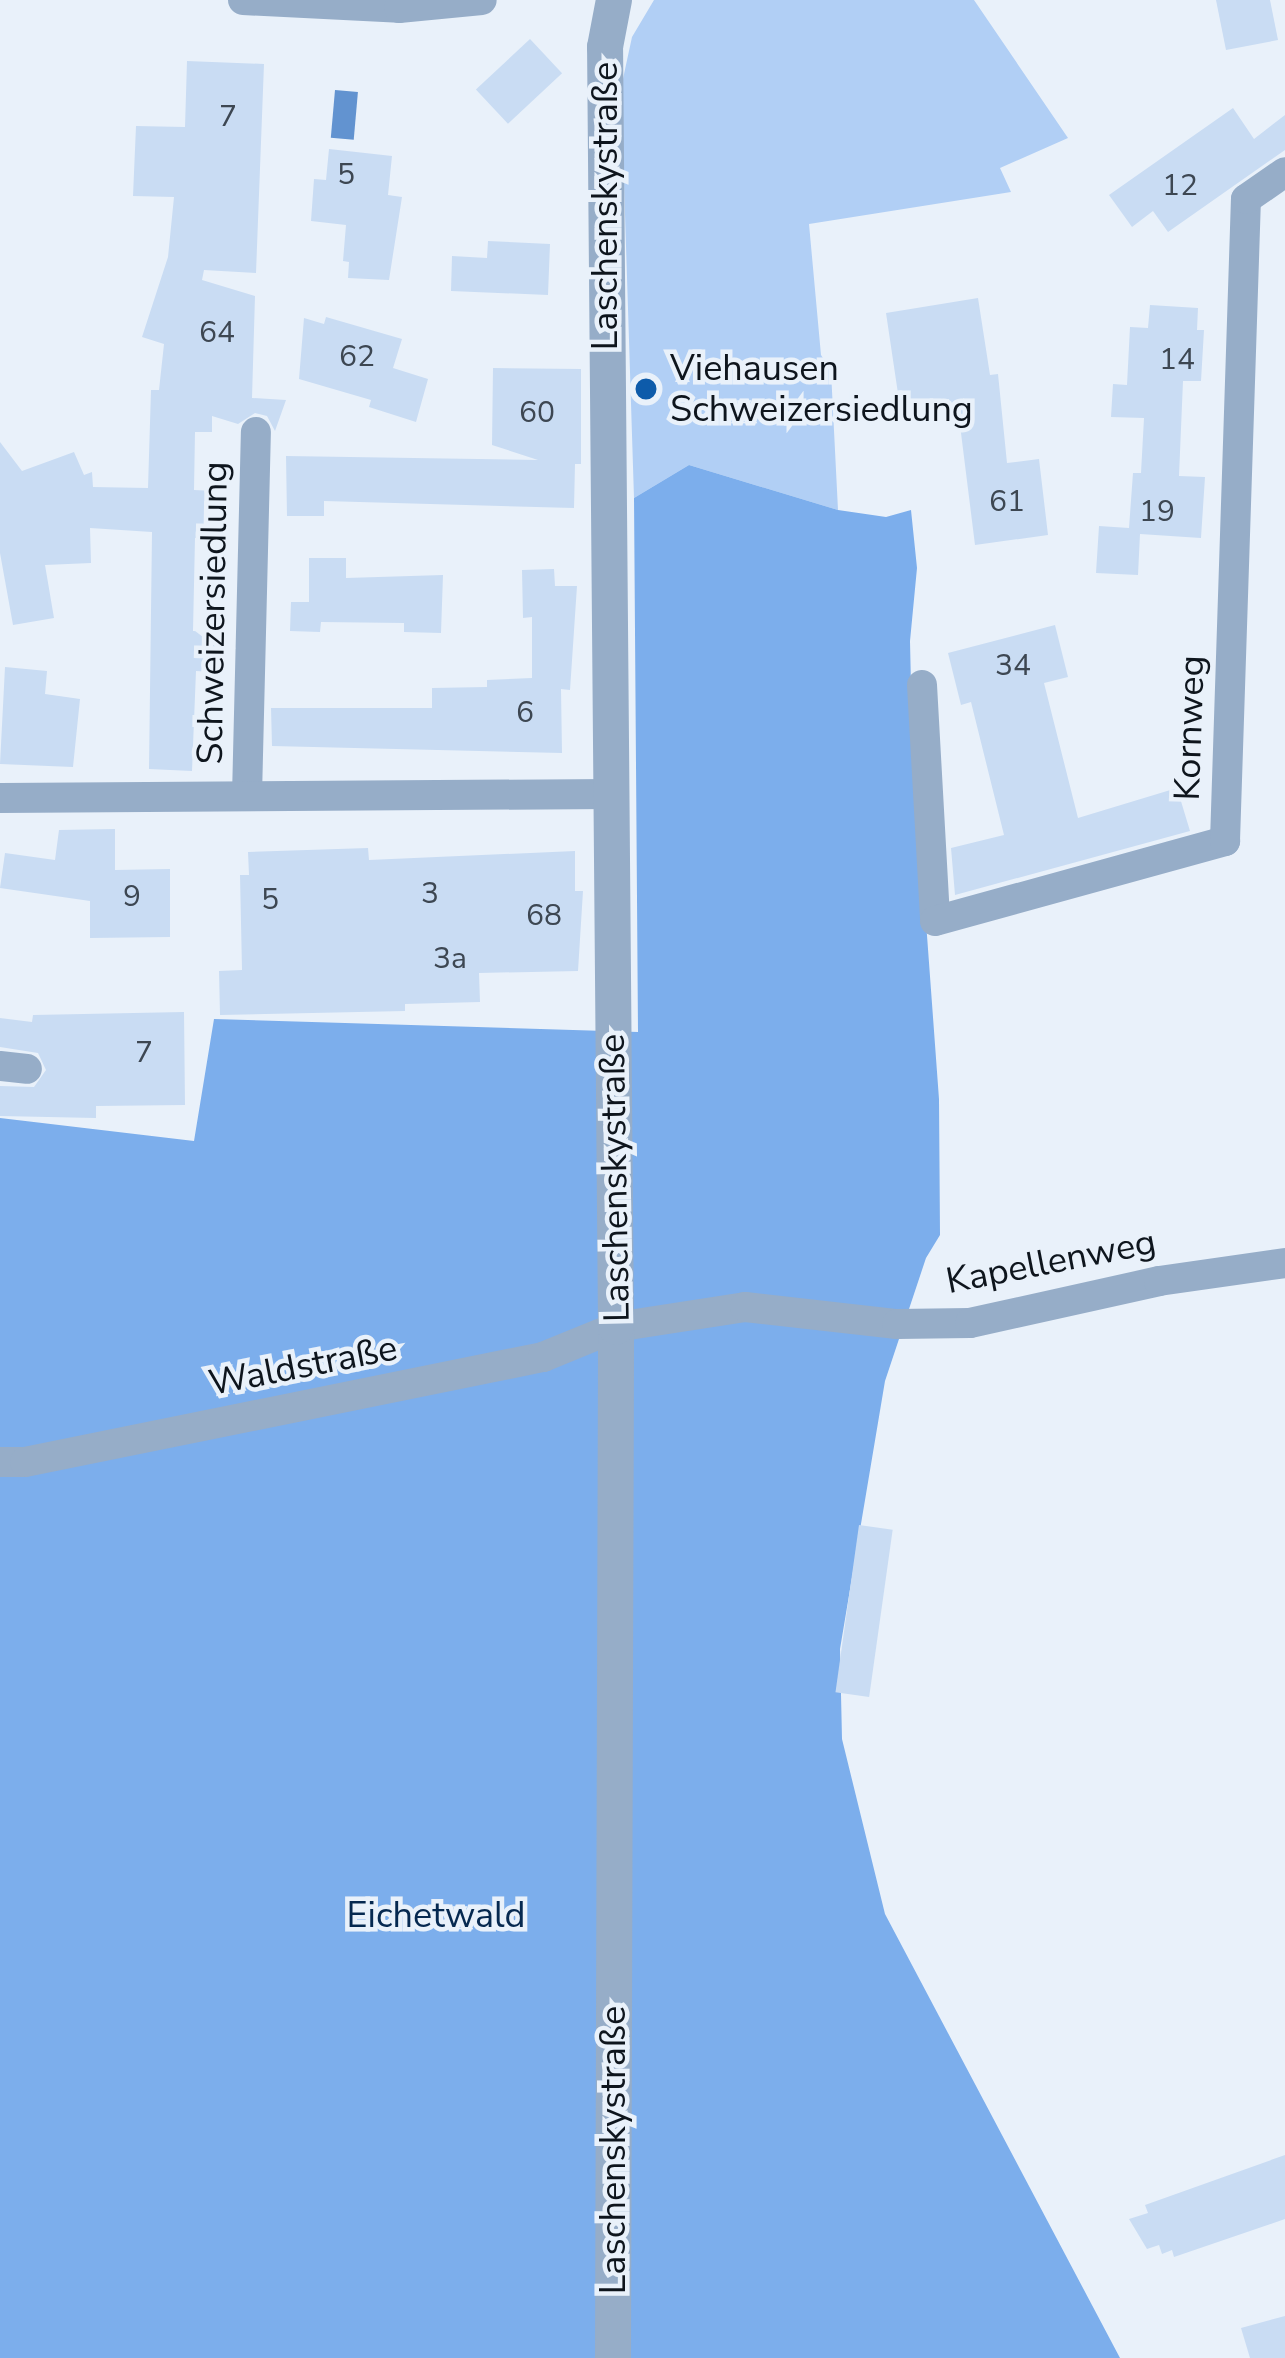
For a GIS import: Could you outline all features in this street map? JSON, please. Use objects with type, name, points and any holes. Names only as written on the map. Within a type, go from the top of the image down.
[{"type":"street","points":[[243,0],[399,8],[482,0]]},
{"type":"street","name":"Laschenskystraße","points":[[613,2358],[616,1327],[604,47],[614,0]]},
{"type":"street","name":"Kornweg","points":[[922,685],[935,921],[1225,841],[1246,200],[1285,172]]},
{"type":"street","name":"Schweizersiedlung","points":[[248,796],[256,432]]},
{"type":"street","name":"Schweizersiedlung","points":[[0,798],[610,794]]},
{"type":"street","name":"Kapellenweg","points":[[616,1327],[745,1307],[897,1324],[970,1323],[1159,1281],[1285,1263]]},
{"type":"street","name":"Waldstraße","points":[[0,1462],[25,1462],[543,1357],[616,1327]]},
{"type":"shaded area","points":[[654,0],[974,0],[1068,138],[1000,168],[1011,192],[809,224],[821,355],[831,371],[838,510],[689,465],[634,498],[621,88],[632,37]]},
{"type":"shaded area","points":[[335,90],[358,92],[354,140],[331,138]]},
{"type":"green space","name":"Eichetwald","points":[[689,465],[838,510],[886,517],[911,510],[917,568],[910,641],[912,731],[939,1099],[940,1235],[926,1258],[885,1381],[840,1649],[842,1739],[885,1914],[1120,2358],[0,2358],[0,1118],[194,1141],[214,1019],[638,1032],[634,498]]},
{"type":"building","points":[[1216,0],[1270,0],[1278,40],[1226,50]]},
{"type":"building","points":[[530,39],[562,73],[508,124],[476,89]]},
{"type":"building","points":[[187,61],[264,64],[256,273],[204,270],[202,280],[255,296],[252,398],[286,400],[275,431],[267,416],[255,413],[238,424],[212,416],[212,432],[195,432],[194,490],[215,491],[212,539],[195,538],[193,631],[216,632],[214,672],[196,671],[192,771],[149,769],[152,532],[90,528],[91,563],[45,565],[54,618],[13,625],[0,553],[0,442],[22,471],[74,452],[84,475],[92,472],[93,487],[148,488],[151,390],[159,390],[164,344],[142,337],[168,257],[174,197],[133,196],[136,126],[185,127]]},
{"type":"building","points":[[1233,108],[1254,139],[1285,115],[1285,150],[1168,232],[1153,211],[1132,227],[1109,195]]},
{"type":"building","points":[[329,149],[392,156],[388,195],[402,197],[389,280],[348,278],[349,262],[343,261],[346,225],[311,221],[314,179],[326,180]]},
{"type":"building","points":[[488,241],[550,244],[548,295],[451,291],[452,256],[487,258]]},
{"type":"building","points":[[978,298],[990,375],[998,374],[1007,463],[1039,459],[1048,535],[975,545],[960,425],[952,426],[949,399],[900,407],[886,313]]},
{"type":"building","points":[[1150,305],[1198,308],[1197,330],[1204,330],[1201,381],[1183,381],[1179,476],[1205,477],[1201,538],[1140,534],[1138,575],[1096,573],[1099,526],[1129,528],[1133,473],[1141,473],[1144,418],[1111,417],[1113,384],[1127,385],[1130,327],[1148,328]]},
{"type":"building","points":[[326,317],[402,339],[393,368],[428,379],[416,422],[369,407],[371,400],[299,379],[304,318],[324,324]]},
{"type":"building","points":[[493,368],[581,369],[581,464],[575,464],[574,508],[324,501],[324,516],[287,516],[286,456],[538,460],[492,445]]},
{"type":"building","points":[[309,558],[346,558],[346,578],[443,575],[441,633],[404,632],[404,623],[321,622],[320,632],[290,631],[291,602],[309,602]]},
{"type":"building","points":[[554,569],[555,586],[577,586],[570,690],[561,689],[562,753],[272,746],[271,708],[432,708],[432,688],[487,687],[487,680],[532,678],[532,617],[523,618],[522,570]]},
{"type":"building","points":[[1055,625],[1068,677],[1044,683],[1078,818],[1177,788],[1190,831],[955,895],[951,848],[1004,835],[971,702],[961,705],[948,653]]},
{"type":"building","points":[[5,667],[47,671],[45,694],[80,699],[73,767],[0,764]]},
{"type":"building","points":[[115,829],[115,870],[170,869],[170,937],[90,938],[90,901],[0,888],[5,853],[55,860],[59,830]]},
{"type":"building","points":[[368,848],[369,860],[575,851],[575,891],[583,891],[578,971],[479,973],[480,1002],[405,1004],[405,1011],[220,1015],[219,971],[242,970],[240,875],[249,875],[248,852]]},
{"type":"building","points":[[184,1012],[185,1105],[96,1106],[96,1118],[0,1116],[0,1086],[34,1087],[46,1070],[38,1053],[0,1047],[0,1018],[32,1022],[33,1015]]},
{"type":"building","points":[[859,1525],[893,1530],[869,1697],[835,1692]]},
{"type":"building","points":[[1285,2155],[1285,2219],[1174,2257],[1172,2250],[1162,2254],[1159,2245],[1147,2249],[1129,2219],[1148,2213],[1145,2205]]},
{"type":"building","points":[[1285,2316],[1285,2358],[1250,2358],[1241,2328]]},
{"type":"place","name":"Viehausen Schweizersiedlung","points":[[646,389]]}]
